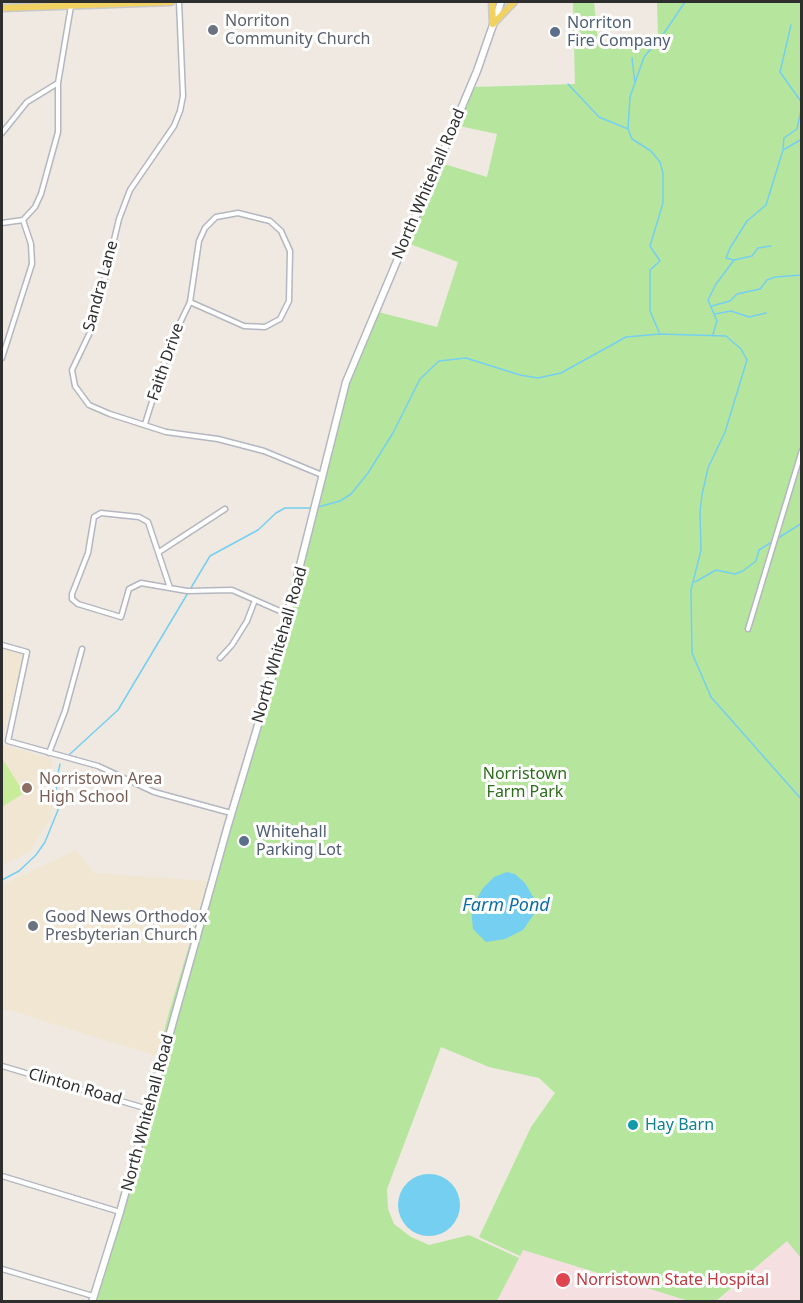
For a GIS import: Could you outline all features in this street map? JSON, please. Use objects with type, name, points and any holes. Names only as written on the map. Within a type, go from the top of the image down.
[{"type":"main road","points":[[2,8],[171,2]]},
{"type":"main road","points":[[492,2],[493,24]]},
{"type":"main road","name":"North Whitehall Road","points":[[93,1299],[120,1212],[289,615],[346,382],[477,71],[501,2]]},
{"type":"main road","points":[[493,24],[514,2]]},
{"type":"street","name":"Sandra Lane","points":[[179,2],[183,96],[180,111],[174,126],[130,190],[119,219],[94,324],[72,370],[75,386],[89,405],[166,432],[218,439],[264,451],[323,476]]},
{"type":"street","points":[[2,223],[23,220],[38,202],[58,132],[58,83],[71,5]]},
{"type":"street","points":[[2,133],[27,102],[58,83]]},
{"type":"street","name":"Faith Drive","points":[[145,424],[170,344],[190,302],[199,241],[209,222],[224,214],[238,213],[270,221],[281,231],[290,251],[289,301],[280,319],[265,327],[244,326],[190,302]]},
{"type":"street","points":[[2,358],[32,264],[31,244],[23,220]]},
{"type":"street","points":[[748,628],[801,450]]},
{"type":"street","points":[[159,552],[225,509]]},
{"type":"street","points":[[170,588],[151,527],[144,518],[98,514],[94,517],[88,553],[76,579],[72,599],[85,608],[121,617],[133,585],[147,583],[170,588],[187,591],[231,590],[289,615]]},
{"type":"street","points":[[220,657],[237,638],[255,600]]},
{"type":"street","points":[[2,645],[27,652],[8,741],[98,766],[162,795],[232,813]]},
{"type":"street","points":[[49,753],[65,711],[81,649]]},
{"type":"street","name":"Clinton Road","points":[[2,1066],[148,1109]]},
{"type":"street","points":[[2,1176],[120,1212]]},
{"type":"street","points":[[2,1269],[93,1299]]},
{"type":"shaded area","name":"Norristown Area High School","points":[[2,648],[24,654],[2,741]]},
{"type":"shaded area","name":"Norristown Area High School","points":[[2,745],[52,759],[51,817],[30,851],[2,866]]},
{"type":"shaded area","points":[[76,850],[94,873],[207,881],[157,1056],[2,1008],[2,885]]},
{"type":"shaded area","name":"Norristown State Hospital","points":[[787,1241],[801,1258],[801,1301],[716,1302]]},
{"type":"shaded area","name":"Norristown State Hospital","points":[[522,1250],[689,1301],[497,1302]]},
{"type":"green space","name":"Norristown Farm Park","points":[[573,2],[594,2],[598,42],[658,36],[657,2],[801,2],[801,1258],[787,1241],[716,1301],[689,1301],[523,1250],[520,1256],[479,1237],[531,1127],[555,1093],[539,1078],[489,1067],[441,1047],[387,1189],[388,1209],[394,1224],[411,1237],[429,1245],[469,1235],[519,1258],[497,1301],[95,1302],[168,1016],[255,724],[340,392],[374,311],[437,327],[458,262],[402,241],[441,163],[487,177],[497,134],[454,125],[473,87],[575,84]]},
{"type":"green space","points":[[2,758],[24,793],[2,807]]},
{"type":"water","name":"Farm Pond","points":[[507,872],[515,874],[525,883],[539,907],[523,930],[505,939],[486,942],[473,929],[471,909],[483,888],[494,877]]},
{"type":"water","points":[[423,1174],[435,1174],[451,1183],[458,1193],[460,1205],[458,1217],[451,1227],[435,1236],[423,1236],[412,1231],[403,1222],[398,1211],[398,1199],[403,1188],[412,1179]]},
{"type":"waterway","points":[[659,332],[650,311],[650,270],[660,261],[650,246],[663,203],[663,173],[660,162],[651,151],[632,139],[628,129],[630,97],[644,57],[662,36],[685,2]]},
{"type":"waterway","points":[[791,25],[780,72],[802,103]]},
{"type":"waterway","points":[[632,58],[635,83]]},
{"type":"waterway","points":[[568,84],[599,117],[628,129]]},
{"type":"waterway","points":[[783,148],[784,138],[797,129],[802,105]]},
{"type":"waterway","points":[[713,334],[717,321],[708,300],[716,284],[734,260],[726,258],[730,248],[747,221],[766,205],[783,150],[802,139]]},
{"type":"waterway","points":[[734,260],[752,256],[758,248],[771,246]]},
{"type":"waterway","points":[[712,306],[730,301],[737,294],[760,289],[767,280],[775,277],[802,275]]},
{"type":"waterway","points":[[715,314],[731,311],[749,317],[766,313]]},
{"type":"waterway","points":[[318,507],[340,501],[351,494],[368,473],[393,433],[420,379],[439,361],[466,358],[520,375],[538,378],[561,373],[626,337],[660,334],[726,336],[741,349],[747,360],[725,432],[708,468],[702,495],[701,550],[691,590],[692,653],[711,697],[802,800]]},
{"type":"waterway","points":[[70,754],[118,710],[210,556],[258,530],[276,513],[285,508],[313,508]]},
{"type":"waterway","points":[[695,582],[716,570],[735,574],[743,571],[756,561],[759,550],[802,523]]},
{"type":"waterway","points":[[2,880],[19,871],[36,855],[45,842],[58,810],[56,783],[60,764]]},
{"type":"place","name":"Norriton Community Church","points":[[213,30]]},
{"type":"place","name":"Norriton Fire Company","points":[[555,32]]},
{"type":"place","name":"Norristown Area High School","points":[[27,788]]},
{"type":"place","name":"Whitehall Parking Lot","points":[[244,841]]},
{"type":"place","name":"Good News Orthodox Presbyterian Church","points":[[33,926]]},
{"type":"place","name":"Hay Barn","points":[[633,1125]]},
{"type":"place","name":"Norristown State Hospital","points":[[563,1280]]}]
